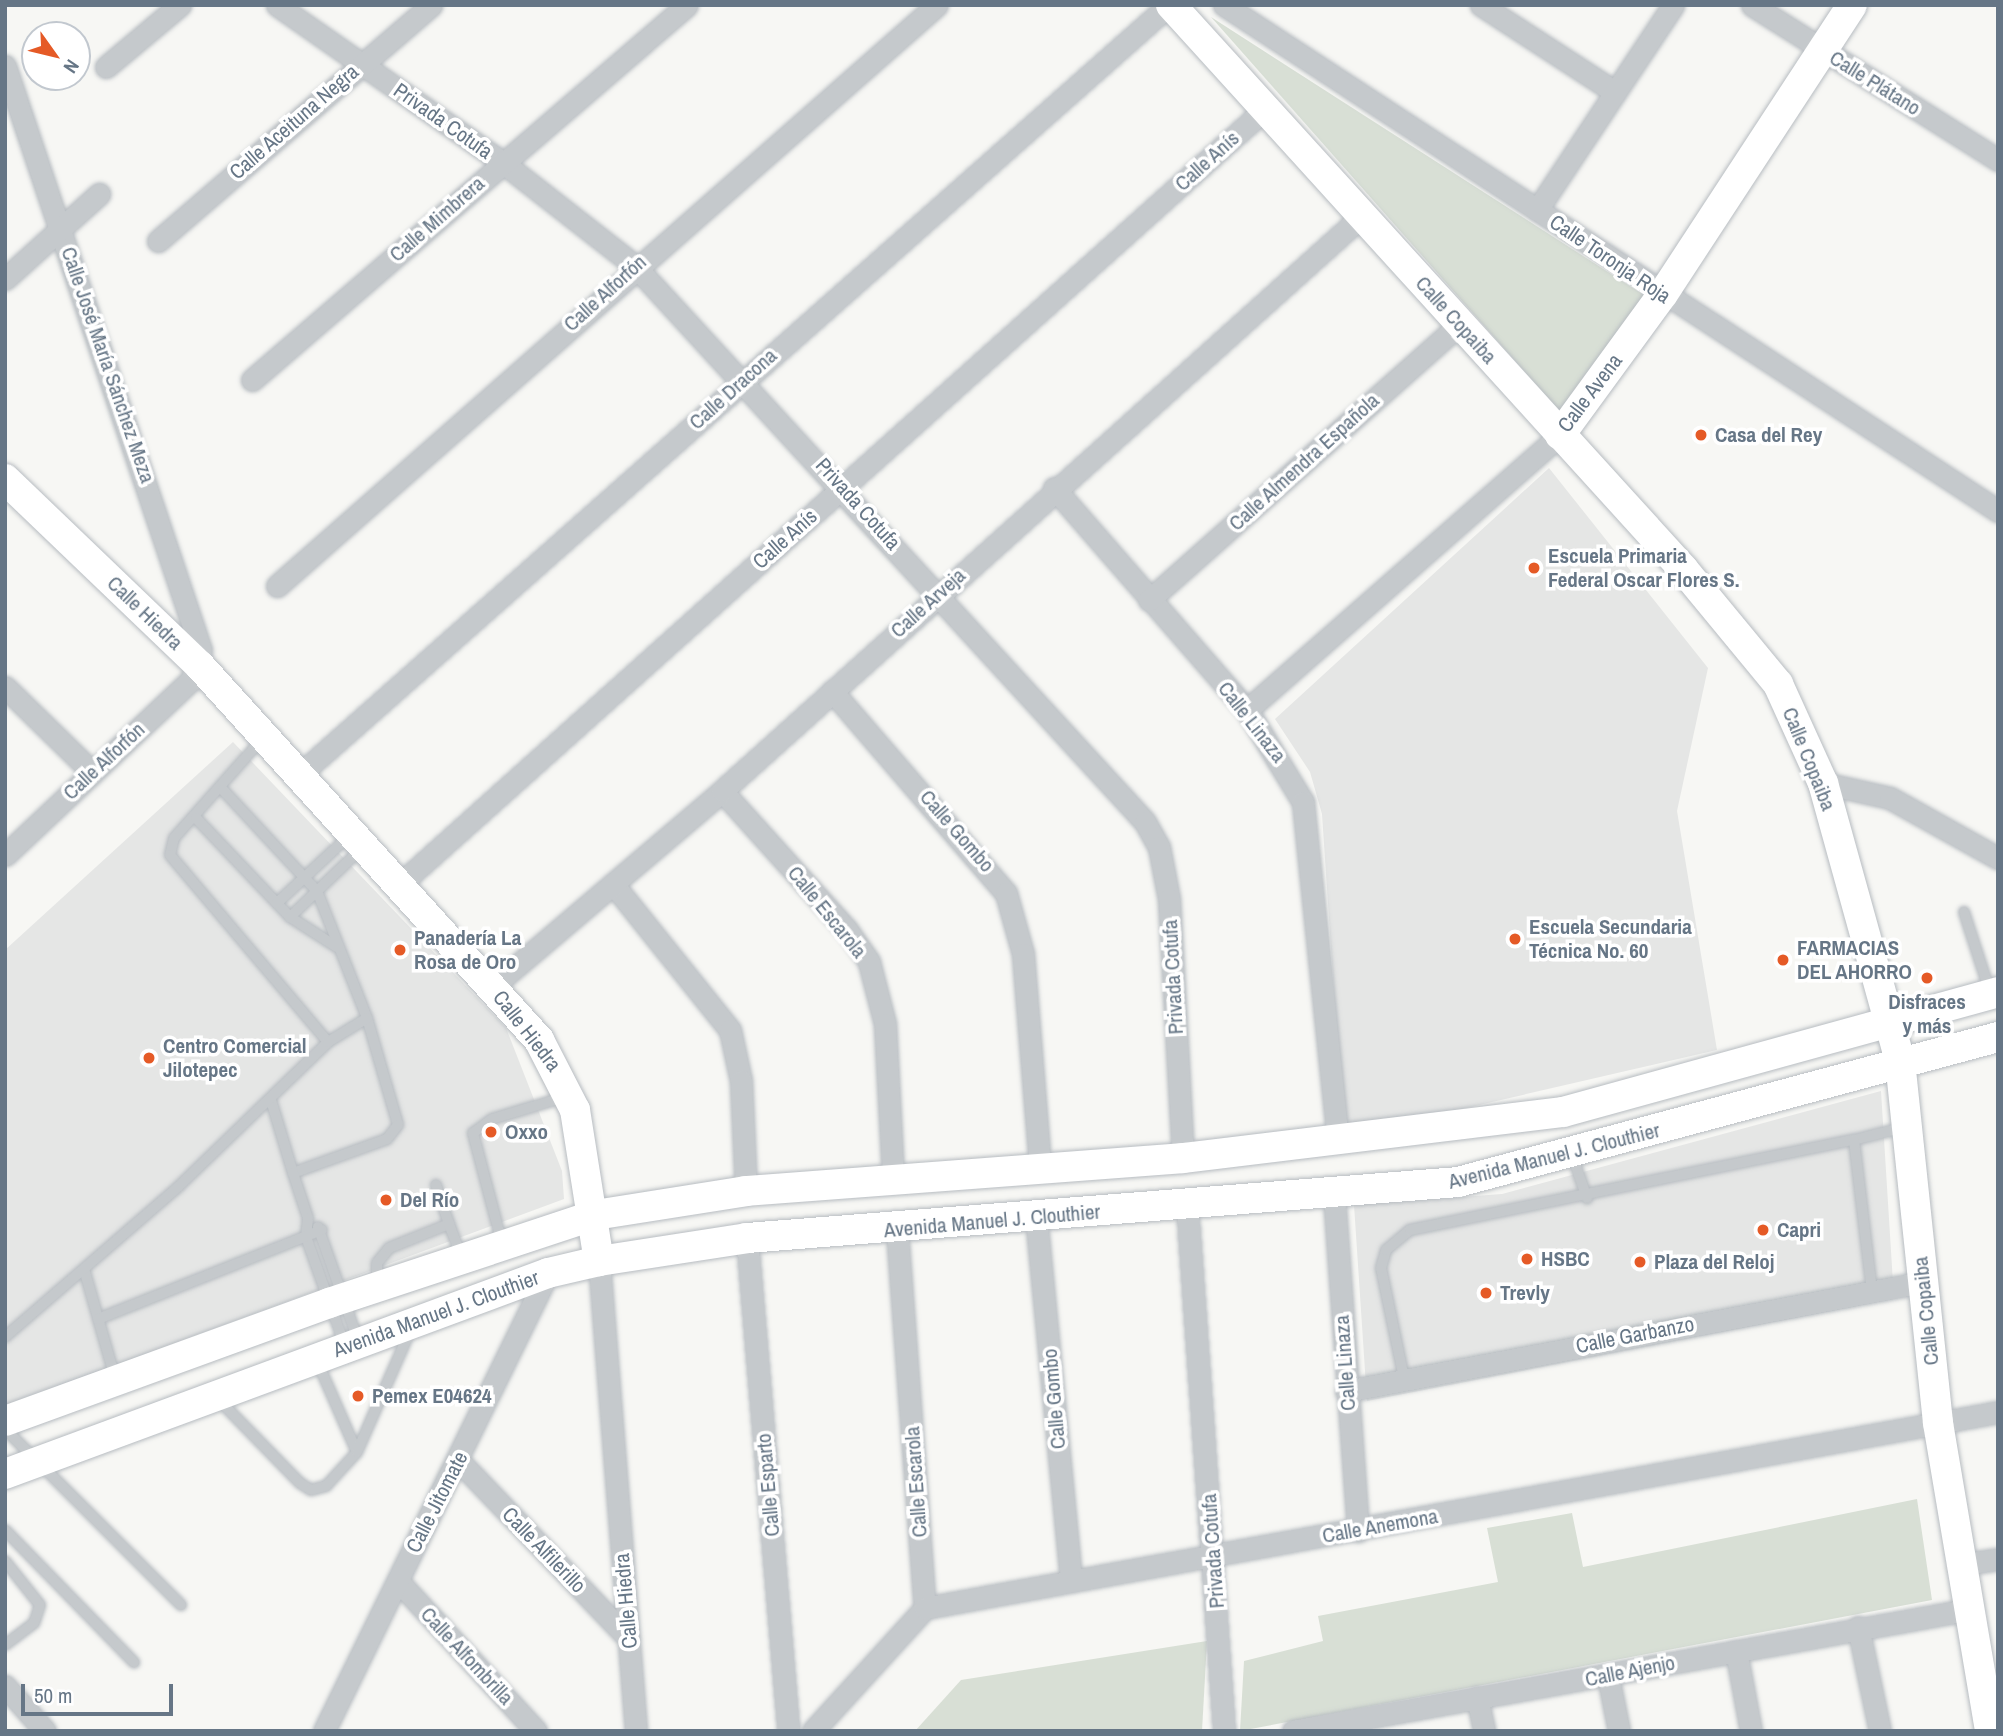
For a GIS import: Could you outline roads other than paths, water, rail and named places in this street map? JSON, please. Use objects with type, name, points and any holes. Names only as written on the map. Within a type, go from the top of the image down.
[{"type":"main road","name":"Calle Copaiba","points":[[1170,5],[1560,435],[1778,684],[1823,783],[1900,1061],[1938,1423],[1957,1565],[1990,1731]]},
{"type":"main road","name":"Calle Avena","points":[[1560,435],[1663,294],[1852,5]]},
{"type":"main road","name":"Calle Hiedra","points":[[5,479],[200,666],[539,1041],[571,1095],[594,1215],[598,1261]]},
{"type":"main road","name":"Avenida Manuel J. Clouthier","points":[[5,1421],[115,1378],[335,1301],[594,1215],[746,1191],[1183,1158],[1563,1112],[1994,993]]},
{"type":"main road","name":"Avenida Manuel J. Clouthier","points":[[5,1475],[548,1273],[598,1261],[747,1238],[897,1230],[1036,1216],[1334,1195],[1458,1182],[1572,1155],[1900,1061],[1998,1037]]},
{"type":"main road","points":[[1563,1112],[1572,1155]]},
{"type":"street","points":[[106,67],[180,5]]},
{"type":"street","name":"Privada Cotufa","points":[[276,5],[502,162],[635,266],[844,487],[938,595],[1145,822],[1159,847],[1169,899],[1183,1158]]},
{"type":"street","name":"Calle Aceituna Negra","points":[[159,241],[430,5]]},
{"type":"street","name":"Calle Mimbrera","points":[[252,380],[687,5]]},
{"type":"street","name":"Calle Alforfón","points":[[276,586],[635,266],[937,5]]},
{"type":"street","name":"Calle Dracona","points":[[299,775],[1170,5]]},
{"type":"street","name":"Calle Toronja Roja","points":[[1224,5],[1998,511]]},
{"type":"street","points":[[1481,5],[1615,92]]},
{"type":"street","points":[[1537,210],[1673,5]]},
{"type":"street","name":"Calle Plátano","points":[[1752,5],[1998,160]]},
{"type":"street","name":"Calle José María Sánchez Meza","points":[[5,66],[191,607],[200,666]]},
{"type":"street","name":"Calle Anís","points":[[398,885],[1265,109]]},
{"type":"street","points":[[6,277],[99,194]]},
{"type":"street","name":"Calle Arveja","points":[[492,987],[722,792],[1054,488],[1362,216]]},
{"type":"street","name":"Calle Almendra Española","points":[[1149,600],[1460,324]]},
{"type":"street","name":"Calle Avena","points":[[1247,710],[1560,435]]},
{"type":"street","name":"Calle Linaza","points":[[1054,488],[1247,710],[1303,802],[1338,1138]]},
{"type":"street","name":"Calle Alforfón","points":[[5,855],[200,666]]},
{"type":"street","points":[[5,687],[92,772]]},
{"type":"street","name":"Calle Gombo","points":[[832,691],[1006,893],[1023,954],[1040,1167]]},
{"type":"street","points":[[1823,783],[1890,798],[1998,858]]},
{"type":"street","name":"Calle Escarola","points":[[722,792],[848,930],[869,962],[885,1024],[893,1179]]},
{"type":"street","points":[[613,884],[730,1030],[741,1081],[746,1191]]},
{"type":"street","name":"Calle Linaza","points":[[1334,1195],[1358,1531]]},
{"type":"street","name":"Privada Cotufa","points":[[1187,1204],[1214,1554],[1224,1731]]},
{"type":"street","name":"Calle Gombo","points":[[1036,1216],[1071,1581]]},
{"type":"street","name":"Calle Escarola","points":[[897,1230],[925,1608]]},
{"type":"street","name":"Calle Esparto","points":[[747,1238],[788,1731]]},
{"type":"street","name":"Calle Hiedra","points":[[598,1261],[636,1731]]},
{"type":"street","name":"Calle Jitomate","points":[[334,1726],[398,1581],[459,1461],[548,1273]]},
{"type":"street","name":"Calle Garbanzo","points":[[1346,1391],[1923,1282]]},
{"type":"street","name":"Calle Anemona","points":[[925,1608],[1998,1412]]},
{"type":"street","name":"Calle Alfilerillo","points":[[459,1461],[629,1639]]},
{"type":"street","points":[[1957,1565],[1998,1559]]},
{"type":"street","name":"Calle Alfombrilla","points":[[398,1581],[536,1731]]},
{"type":"street","points":[[813,1731],[925,1608]]},
{"type":"street","name":"Calle Ajenjo","points":[[1293,1731],[1351,1726],[1477,1697],[1608,1676],[1858,1627],[1966,1610]]},
{"type":"street","points":[[1858,1627],[1880,1731]]},
{"type":"street","points":[[1736,1651],[1751,1731]]},
{"type":"street","points":[[1608,1676],[1619,1731]]},
{"type":"street","points":[[5,1686],[45,1731]]},
{"type":"street","points":[[1477,1697],[1484,1731]]},
{"type":"lane","points":[[263,737],[223,790],[169,847],[176,865],[328,1042]]},
{"type":"lane","points":[[223,790],[317,891],[367,1018],[398,1125],[387,1139],[293,1173]]},
{"type":"lane","points":[[196,818],[290,917],[337,947]]},
{"type":"lane","points":[[277,903],[304,877],[357,841]]},
{"type":"lane","points":[[290,917],[317,891],[357,841]]},
{"type":"lane","points":[[1964,912],[1994,993]]},
{"type":"lane","points":[[5,1337],[271,1100],[328,1042],[367,1018]]},
{"type":"lane","points":[[502,1244],[473,1133],[492,1119],[571,1095]]},
{"type":"lane","points":[[271,1100],[308,1218],[306,1237],[352,1345]]},
{"type":"lane","points":[[1404,1378],[1381,1268],[1396,1238],[1907,1127]]},
{"type":"lane","points":[[1854,1140],[1872,1291]]},
{"type":"lane","points":[[1572,1155],[1587,1198]]},
{"type":"lane","points":[[436,1185],[463,1258]]},
{"type":"lane","points":[[308,1218],[322,1230],[335,1301]]},
{"type":"lane","points":[[377,1287],[381,1254],[449,1224]]},
{"type":"lane","points":[[99,1319],[322,1230]]},
{"type":"lane","points":[[84,1269],[115,1378]]},
{"type":"lane","points":[[216,1396],[311,1490],[326,1486],[357,1452],[413,1323]]},
{"type":"lane","points":[[316,1358],[357,1452]]},
{"type":"lane","points":[[5,1429],[181,1605]]},
{"type":"lane","points":[[5,1530],[134,1662]]},
{"type":"lane","points":[[5,1560],[40,1605],[34,1623],[5,1645]]},
{"type":"place","name":"Casa del Rey","points":[[1701,435]]},
{"type":"place","name":"Escuela Primaria Federal Oscar Flores S.","points":[[1534,568]]},
{"type":"place","name":"Escuela Secundaria Técnica No. 60","points":[[1515,939]]},
{"type":"place","name":"Panadería La Rosa de Oro","points":[[400,950]]},
{"type":"place","name":"FARMACIAS DEL AHORRO","points":[[1783,960]]},
{"type":"place","name":"Disfraces y más","points":[[1927,978]]},
{"type":"place","name":"Centro Comercial Jilotepec","points":[[149,1058]]},
{"type":"place","name":"Oxxo","points":[[491,1132]]},
{"type":"place","name":"Del Río","points":[[386,1200]]},
{"type":"place","name":"Capri","points":[[1763,1230]]},
{"type":"place","name":"HSBC","points":[[1527,1259]]},
{"type":"place","name":"Plaza del Reloj","points":[[1640,1262]]},
{"type":"place","name":"Trevly","points":[[1486,1293]]},
{"type":"place","name":"Pemex E04624","points":[[358,1396]]}]
